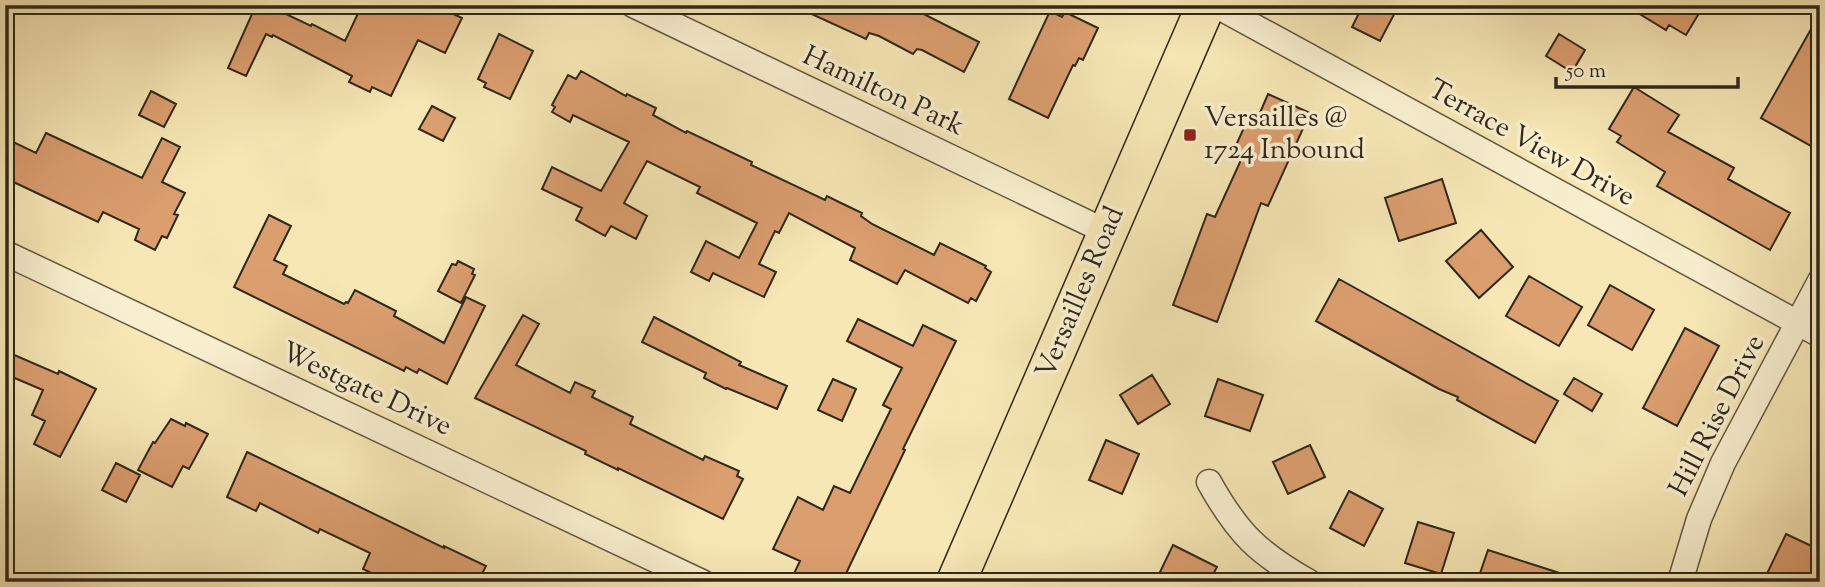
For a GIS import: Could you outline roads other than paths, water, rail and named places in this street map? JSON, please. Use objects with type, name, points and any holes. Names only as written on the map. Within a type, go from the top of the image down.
[{"type":"main road","name":"Versailles Road","points":[[956,582],[1206,5]]},
{"type":"street","name":"Hamilton Park","points":[[633,5],[1107,232]]},
{"type":"street","name":"Terrace View Drive","points":[[1215,5],[1820,335]]},
{"type":"street","name":"Westgate Drive","points":[[5,253],[702,582]]},
{"type":"street","name":"Hill Rise Drive","points":[[1680,582],[1699,519],[1723,463],[1820,281]]},
{"type":"street","points":[[1209,482],[1226,512],[1247,538],[1275,562],[1309,582]]},
{"type":"place","name":"Versailles @ 1724 Inbound","points":[[1190,135]]}]
